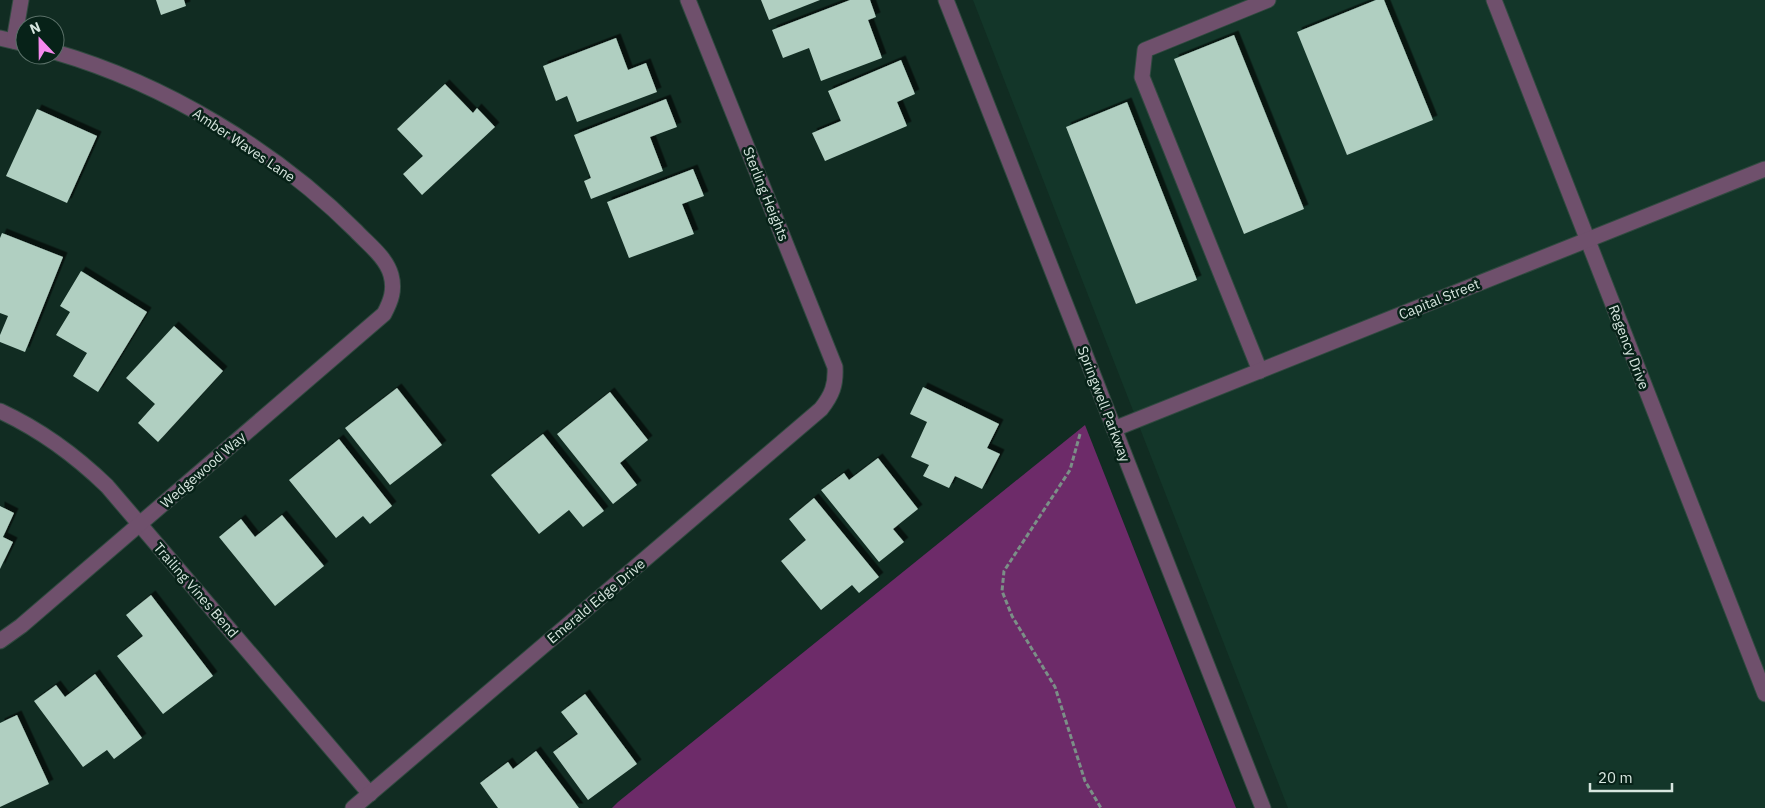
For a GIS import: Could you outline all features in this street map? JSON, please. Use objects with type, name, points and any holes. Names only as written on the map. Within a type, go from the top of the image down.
[{"type":"street","points":[[13,41],[21,0]]},
{"type":"street","name":"Sterling Heights","points":[[688,0],[835,367],[834,390]]},
{"type":"street","name":"Springwell Parkway","points":[[946,0],[1263,808]]},
{"type":"street","points":[[1260,371],[1142,77],[1145,50],[1268,0]]},
{"type":"street","name":"Regency Drive","points":[[1494,0],[1765,694]]},
{"type":"street","name":"Amber Waves Lane","points":[[65,55],[91,63],[143,84],[201,114],[266,156],[330,205],[384,259],[390,273],[393,289]]},
{"type":"street","name":"Capital Street","points":[[1114,430],[1765,169]]},
{"type":"street","name":"Wedgewood Way","points":[[0,641],[21,626],[384,314],[390,302],[393,289]]},
{"type":"street","name":"Emerald Edge Drive","points":[[353,808],[821,409],[834,390]]},
{"type":"street","name":"Trailing Vines Bend","points":[[0,411],[18,419],[54,441],[82,462],[107,486],[370,794]]},
{"type":"path","points":[[1080,434],[1070,470],[1004,572],[1002,591],[1012,616],[1055,687],[1085,781],[1101,808]]},
{"type":"shaded area","points":[[973,0],[1765,0],[1765,808],[1288,808]]},
{"type":"shaded area","points":[[1085,425],[1236,808],[612,808],[618,802]]},
{"type":"building","points":[[156,0],[184,0],[186,6],[161,15]]},
{"type":"building","points":[[761,0],[820,0],[769,20]]},
{"type":"building","points":[[850,0],[870,0],[876,17],[868,20],[882,58],[821,81],[809,48],[783,58],[772,30]]},
{"type":"building","points":[[1376,0],[1384,0],[1433,120],[1347,155],[1297,32]]},
{"type":"building","points":[[1234,35],[1304,209],[1244,234],[1174,59]]},
{"type":"building","points":[[616,38],[628,70],[646,63],[657,92],[577,122],[567,96],[556,101],[543,66]]},
{"type":"building","points":[[901,60],[915,94],[897,102],[907,126],[825,161],[812,133],[841,121],[828,91]]},
{"type":"building","points":[[445,84],[473,113],[477,108],[495,127],[422,195],[403,174],[423,156],[397,129]]},
{"type":"building","points":[[666,99],[677,127],[650,137],[663,171],[591,199],[584,181],[591,178],[574,135]]},
{"type":"building","points":[[1127,102],[1197,280],[1136,304],[1066,127]]},
{"type":"building","points":[[37,109],[97,136],[67,203],[6,176]]},
{"type":"building","points":[[693,169],[704,196],[682,204],[694,234],[629,258],[607,202]]},
{"type":"building","points":[[2,233],[63,257],[25,352],[0,342],[0,335],[8,316],[0,313],[0,238]]},
{"type":"building","points":[[81,271],[147,312],[98,392],[73,376],[87,353],[56,335],[70,312],[60,306]]},
{"type":"building","points":[[174,326],[223,371],[158,442],[138,423],[155,404],[126,378]]},
{"type":"building","points":[[923,387],[999,424],[987,448],[1000,454],[982,489],[955,476],[949,488],[923,476],[929,465],[911,457],[927,422],[910,414]]},
{"type":"building","points":[[397,388],[442,445],[390,485],[345,428]]},
{"type":"building","points":[[610,392],[648,440],[620,463],[637,485],[613,504],[557,434]]},
{"type":"building","points":[[543,434],[604,511],[583,527],[569,510],[539,534],[491,475]]},
{"type":"building","points":[[339,439],[392,506],[370,524],[363,516],[336,538],[289,480]]},
{"type":"building","points":[[878,458],[918,509],[893,529],[904,542],[879,562],[821,490],[844,473],[849,480]]},
{"type":"building","points":[[814,498],[879,577],[859,593],[852,585],[821,610],[781,561],[806,540],[789,519]]},
{"type":"building","points":[[0,506],[14,513],[3,537],[13,542],[0,569]]},
{"type":"building","points":[[282,515],[324,566],[275,606],[219,537],[241,519],[255,537]]},
{"type":"building","points":[[151,595],[213,676],[163,714],[117,656],[143,636],[126,615]]},
{"type":"building","points":[[95,674],[142,738],[114,759],[107,750],[83,767],[34,701],[56,685],[65,697]]},
{"type":"building","points":[[585,694],[637,764],[588,800],[553,752],[578,734],[561,712]]},
{"type":"building","points":[[17,715],[49,784],[0,807],[0,723]]},
{"type":"building","points":[[536,751],[579,808],[498,808],[480,783],[508,762],[513,769]]}]
